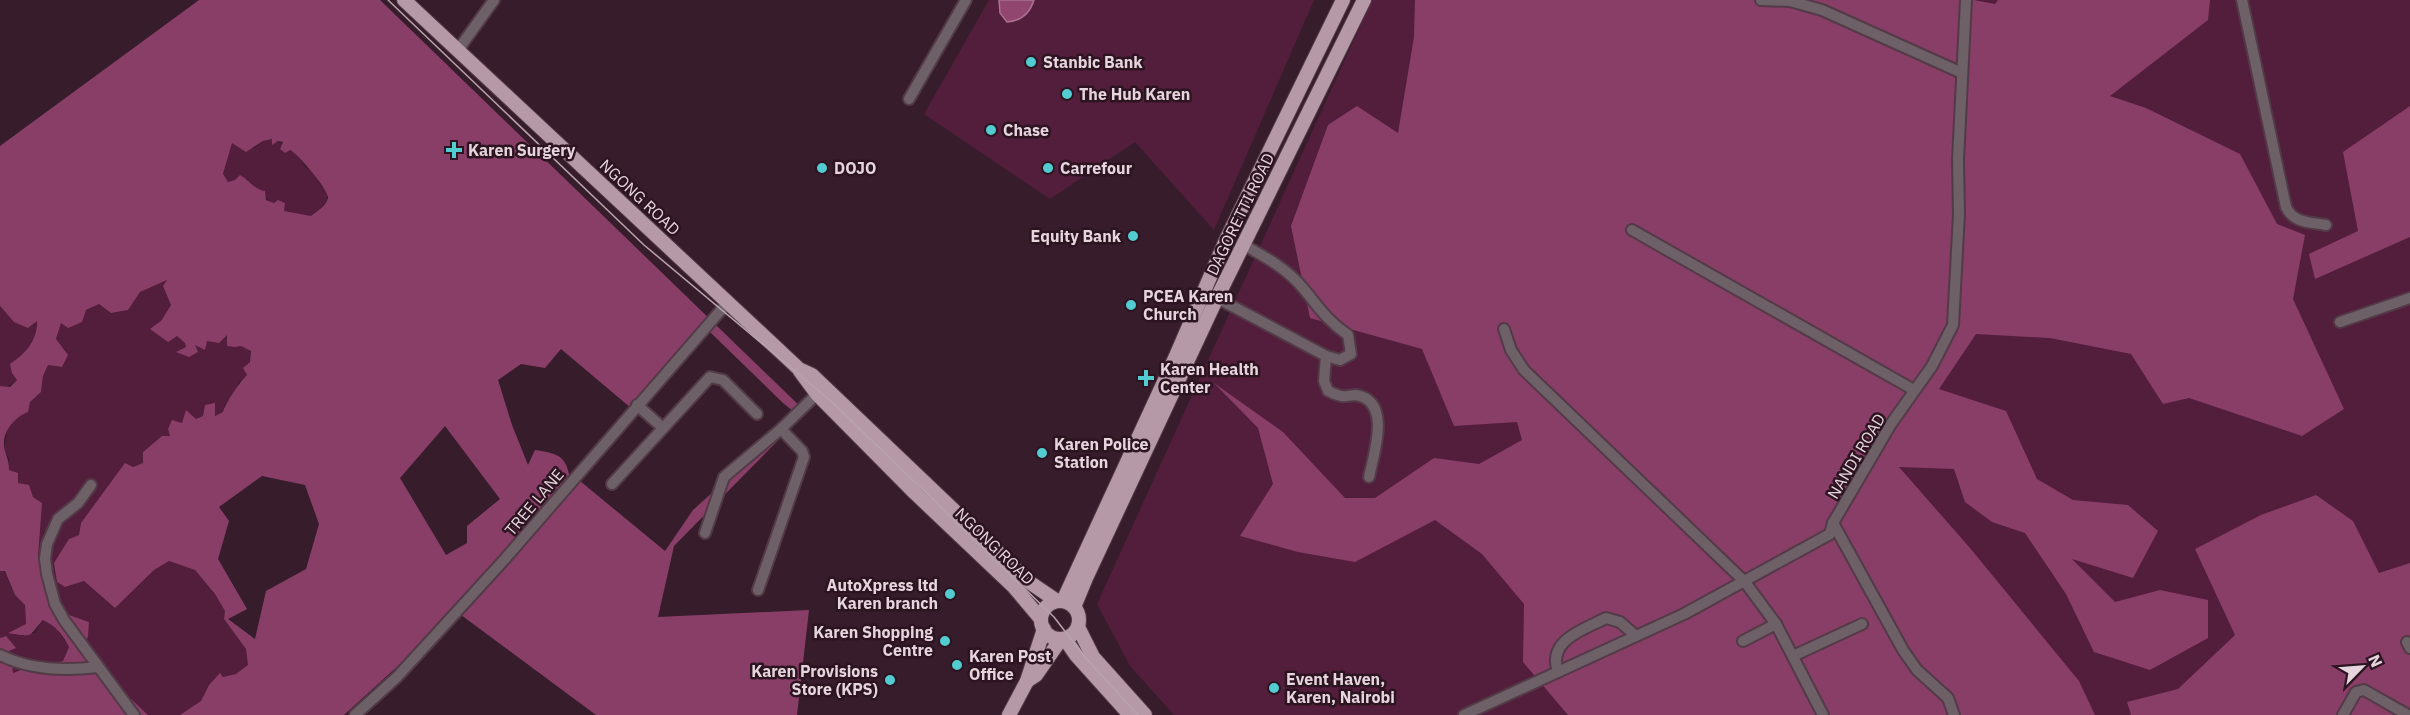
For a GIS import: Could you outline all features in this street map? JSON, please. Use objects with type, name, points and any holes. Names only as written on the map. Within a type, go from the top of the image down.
[{"type":"main road","name":"NGONG ROAD","points":[[404,0],[800,369],[812,375],[885,455],[1014,587],[1042,624]]},
{"type":"main road","name":"DAGORETTI ROAD","points":[[1065,603],[1226,240],[1343,0]]},
{"type":"main road","name":"DAGORETTI ROAD","points":[[1065,603],[1172,398],[1217,298],[1365,0]]},
{"type":"main road","name":"NGONG ROAD","points":[[800,369],[802,376],[817,394],[885,455],[1029,582],[1065,603]]},
{"type":"main road","points":[[1009,715],[1027,681],[1046,608],[1065,603],[1079,618],[1078,627],[1072,635],[1063,639],[1036,675],[1027,681]]},
{"type":"main road","points":[[1042,624],[1049,636],[1063,639],[1130,715]]},
{"type":"main road","points":[[1078,627],[1094,657],[1145,715]]},
{"type":"street","points":[[458,50],[494,0]]},
{"type":"street","points":[[909,99],[966,0]]},
{"type":"street","points":[[1761,0],[1790,1],[1821,10],[1962,73]]},
{"type":"street","name":"NANDI ROAD","points":[[1464,715],[1636,636],[1745,582],[1830,534],[1833,524],[1891,424],[1932,366],[1953,325],[1959,224],[1958,160],[1966,0]]},
{"type":"street","points":[[2242,0],[2286,207],[2290,216],[2298,220],[2326,225]]},
{"type":"street","points":[[1632,230],[1914,390]]},
{"type":"street","points":[[1217,298],[1326,356],[1340,360],[1351,354],[1348,335],[1330,323],[1301,286],[1276,263],[1244,245]]},
{"type":"street","points":[[2340,322],[2410,298]]},
{"type":"street","name":"TREE LANE","points":[[355,715],[397,677],[491,575],[728,302]]},
{"type":"street","points":[[1504,329],[1511,350],[1524,369],[1745,582],[1776,624],[1822,715]]},
{"type":"street","points":[[1326,356],[1324,381],[1328,391],[1341,396],[1356,395],[1371,402],[1376,411],[1379,421],[1369,477]]},
{"type":"street","points":[[612,484],[710,377],[723,380],[757,414]]},
{"type":"street","points":[[705,533],[724,477],[781,429],[817,394]]},
{"type":"street","points":[[637,405],[663,428]]},
{"type":"street","points":[[758,590],[804,456],[781,429]]},
{"type":"street","points":[[91,485],[78,503],[58,519],[47,544],[45,559],[47,574],[55,604],[64,620],[134,715]]},
{"type":"street","points":[[1833,524],[1904,650],[1917,670],[1948,698],[1954,715]]},
{"type":"street","points":[[1558,672],[1555,663],[1557,649],[1562,642],[1606,618],[1620,622],[1636,636]]},
{"type":"street","points":[[1743,641],[1776,624]]},
{"type":"street","points":[[1793,656],[1862,624]]},
{"type":"street","points":[[0,655],[46,668],[73,670],[98,667]]},
{"type":"street","points":[[2343,715],[2356,692],[2364,690],[2408,715]]},
{"type":"shaded area","points":[[199,0],[380,0],[806,412],[674,546],[658,617],[809,610],[797,715],[596,715],[457,612],[344,715],[180,715],[201,701],[209,685],[220,673],[223,677],[236,674],[248,665],[246,649],[224,619],[225,611],[215,594],[195,570],[169,561],[154,570],[115,608],[84,581],[65,587],[57,582],[54,563],[69,539],[79,535],[81,523],[125,463],[133,467],[143,463],[143,452],[162,436],[170,436],[168,429],[172,420],[182,423],[186,410],[196,419],[203,416],[205,405],[215,403],[215,416],[223,412],[247,375],[243,368],[250,362],[251,351],[241,346],[227,346],[227,335],[219,343],[207,341],[205,350],[195,345],[198,352],[189,357],[176,352],[186,347],[177,336],[168,342],[150,329],[161,321],[171,305],[163,286],[167,280],[140,292],[128,310],[111,313],[99,304],[86,310],[82,322],[68,328],[61,323],[56,339],[68,355],[62,367],[48,365],[43,376],[41,392],[30,402],[28,412],[17,418],[9,427],[4,439],[9,470],[18,473],[18,483],[29,485],[33,497],[42,503],[38,556],[43,583],[66,614],[89,622],[88,636],[82,653],[112,696],[128,696],[148,715],[0,715],[0,638],[6,636],[16,648],[5,653],[11,656],[13,673],[39,663],[49,664],[63,661],[69,647],[59,631],[43,620],[29,635],[8,633],[26,624],[25,605],[15,595],[5,571],[0,571],[0,386],[10,387],[17,380],[10,364],[30,346],[37,328],[37,321],[28,328],[14,322],[0,306],[0,146]],"holes":[[[272,139],[272,145],[278,141],[283,142],[280,149],[285,153],[290,150],[294,153],[324,188],[327,201],[311,216],[284,211],[285,203],[278,200],[274,203],[266,200],[265,191],[255,187],[240,175],[228,182],[223,174],[232,143],[246,152],[263,141]],[[710,332],[798,415],[693,510],[665,551],[580,481]],[[561,349],[631,408],[571,485],[565,463],[557,455],[535,450],[528,465],[498,380],[521,364],[545,368]],[[445,426],[500,499],[467,526],[467,543],[446,555],[400,478]],[[262,476],[305,485],[319,524],[306,569],[266,591],[255,639],[228,619],[247,609],[218,559],[229,521],[219,507]]]},
{"type":"shaded area","points":[[989,0],[1314,0],[1214,230],[1135,142],[1050,199],[924,114]]},
{"type":"shaded area","points":[[999,0],[1034,0],[1024,16],[1007,22],[1000,13]]},
{"type":"shaded area","points":[[1372,0],[2410,0],[2410,715],[1174,715],[1130,666],[1097,604]]},
{"type":"shaded area","points":[[1415,0],[1974,0],[1995,4],[1998,0],[2210,0],[2208,20],[2110,96],[2146,108],[2240,154],[2277,224],[2305,235],[2293,299],[2344,409],[2302,436],[2189,398],[2163,404],[2131,354],[2050,338],[1976,334],[1939,389],[2006,411],[2037,479],[2073,500],[2128,505],[2158,531],[2133,578],[2072,559],[2115,602],[2160,590],[2208,600],[2208,638],[2150,670],[2094,652],[2066,594],[2025,533],[1992,522],[1965,502],[1954,469],[1899,467],[1970,548],[2079,681],[2095,715],[1568,715],[1523,662],[1524,604],[1482,554],[1435,520],[1355,562],[1298,552],[1240,536],[1273,484],[1258,428],[1214,383],[1283,432],[1345,498],[1375,498],[1434,458],[1479,464],[1522,440],[1517,422],[1454,426],[1422,349],[1310,318],[1291,226],[1328,125],[1357,106],[1398,133],[1414,37]]},
{"type":"shaded area","points":[[2410,106],[2410,237],[2315,279],[2309,254],[2358,231],[2343,152]]},
{"type":"shaded area","points":[[273,139],[272,144],[278,141],[298,154],[304,166],[312,171],[322,187],[327,189],[325,202],[311,216],[282,211],[247,179],[228,182],[223,175],[232,142],[254,148],[263,141]]},
{"type":"shaded area","points":[[169,279],[163,286],[171,305],[161,321],[151,329],[177,336],[186,347],[177,351],[227,334],[251,351],[247,375],[239,382],[234,395],[225,404],[223,412],[215,416],[215,404],[205,405],[203,416],[196,420],[186,411],[183,424],[170,436],[162,436],[143,452],[144,463],[133,467],[125,464],[79,535],[65,587],[84,581],[115,608],[154,570],[169,561],[195,570],[215,594],[225,611],[224,619],[246,649],[249,665],[236,674],[223,677],[220,674],[209,685],[201,701],[180,715],[148,715],[128,696],[112,696],[82,653],[66,614],[43,583],[38,556],[33,497],[18,484],[9,470],[9,459],[4,449],[8,427],[16,417],[27,412],[30,402],[41,392],[43,376],[48,365],[62,367],[67,355],[56,339],[61,323],[99,304],[111,313],[128,310],[140,292]]},
{"type":"shaded area","points":[[0,306],[14,322],[37,320],[38,333],[21,357],[18,379],[6,388],[0,386]]},
{"type":"shaded area","points":[[2316,495],[2353,521],[2379,573],[2410,563],[2410,715],[2131,715],[2127,702],[2178,689],[2235,635],[2195,549],[2261,515]]},
{"type":"shaded area","points":[[0,571],[4,571],[15,595],[25,605],[26,625],[9,632],[35,633],[43,620],[54,625],[69,647],[63,661],[49,664],[39,663],[12,673],[0,638]]},
{"type":"tram line","points":[[388,0],[644,245],[832,402],[1054,617],[1084,656],[1138,715]]},
{"type":"place","name":"Stanbic Bank","points":[[1031,62]]},
{"type":"place","name":"The Hub Karen","points":[[1067,94]]},
{"type":"place","name":"Chase","points":[[991,130]]},
{"type":"place","name":"Karen Surgery","points":[[454,150]]},
{"type":"place","name":"DOJO","points":[[822,168]]},
{"type":"place","name":"Carrefour","points":[[1048,168]]},
{"type":"place","name":"Equity Bank","points":[[1133,236]]},
{"type":"place","name":"PCEA Karen Church","points":[[1131,305]]},
{"type":"place","name":"Karen Health Center","points":[[1146,378]]},
{"type":"place","name":"Karen Police Station","points":[[1042,453]]},
{"type":"place","name":"AutoXpress ltd Karen branch","points":[[950,594]]},
{"type":"place","name":"Karen Shopping Centre","points":[[945,641]]},
{"type":"place","name":"Karen Post Office","points":[[957,665]]},
{"type":"place","name":"Karen Provisions Store (KPS)","points":[[890,680]]},
{"type":"place","name":"Event Haven, Karen, Nairobi","points":[[1274,688]]}]
